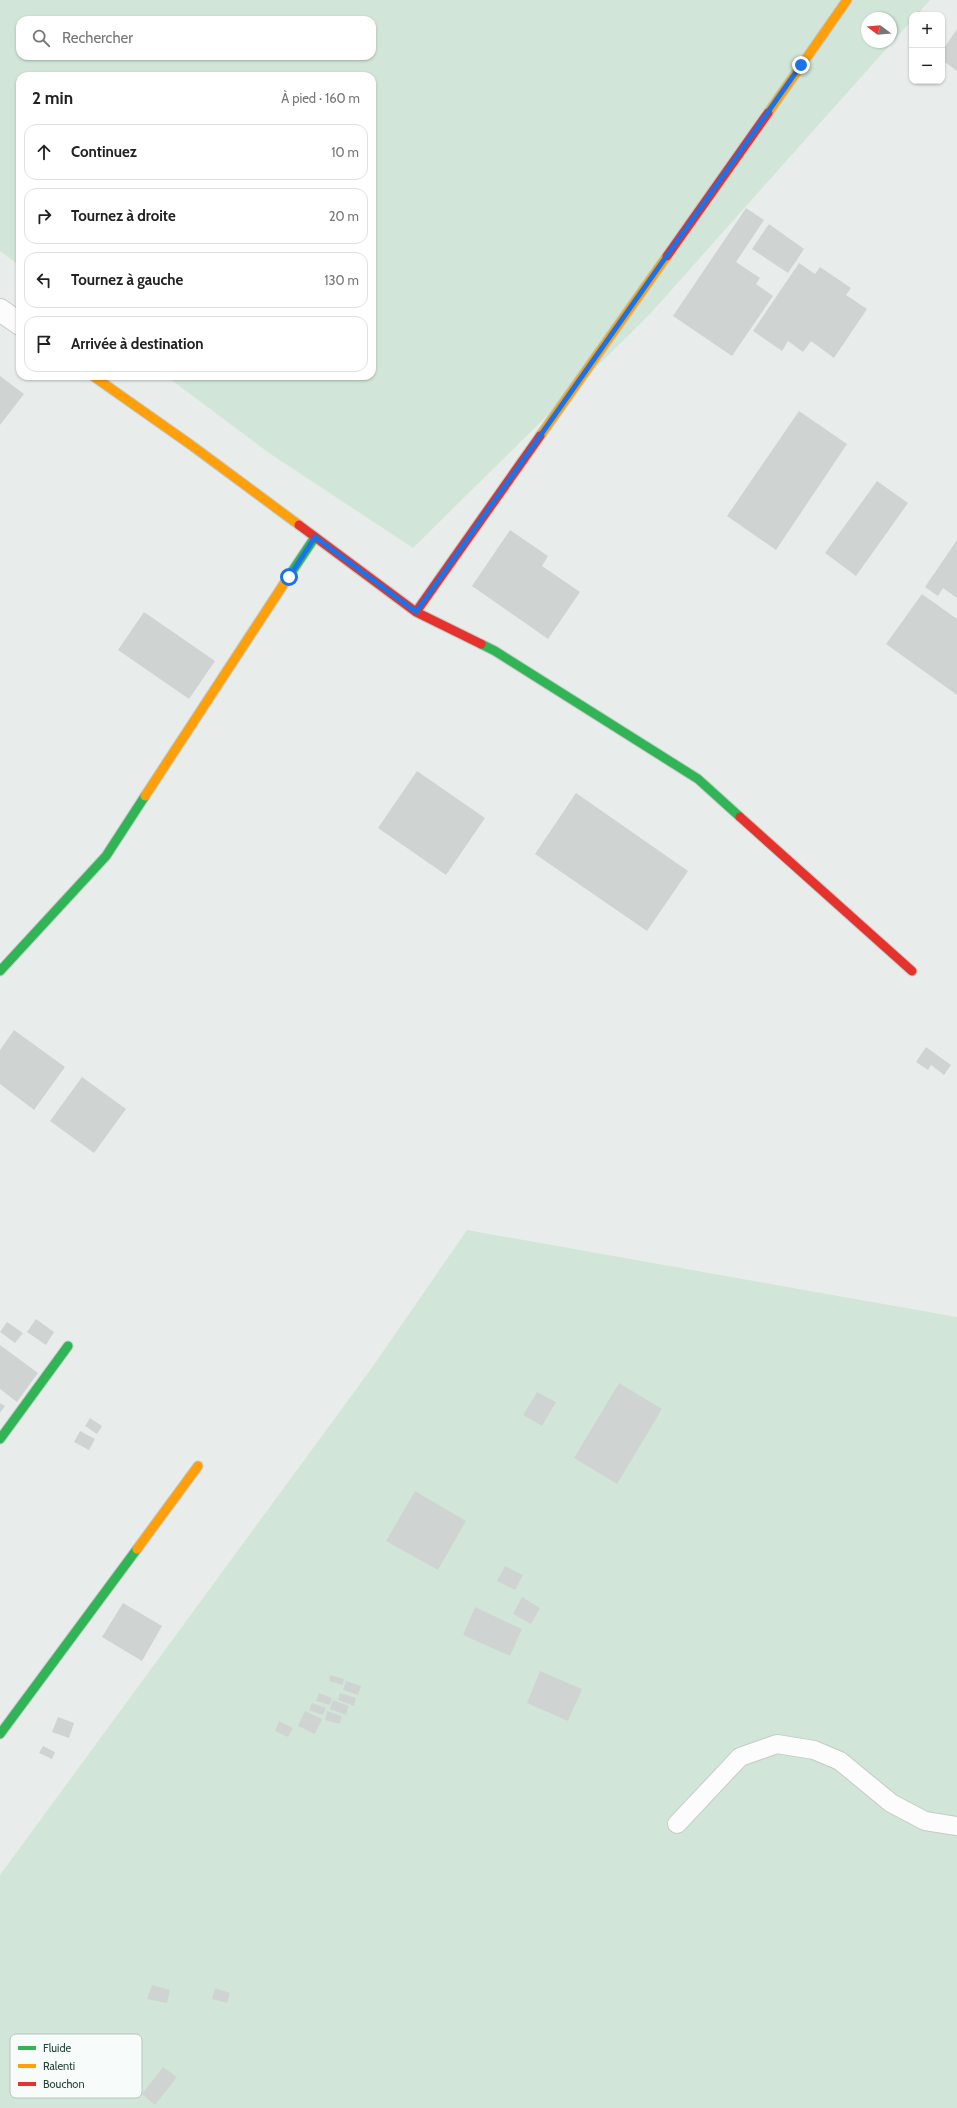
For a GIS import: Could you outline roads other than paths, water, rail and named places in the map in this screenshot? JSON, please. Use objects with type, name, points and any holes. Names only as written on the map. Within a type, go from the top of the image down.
[{"type":"street","points":[[416,612],[847,0]]},
{"type":"street","points":[[0,310],[16,321]]},
{"type":"street","points":[[99,380],[416,612],[495,651],[698,779],[912,972]]},
{"type":"street","points":[[0,971],[106,856],[315,537]]},
{"type":"street","points":[[0,1439],[68,1346]]},
{"type":"street","points":[[0,1734],[198,1466]]},
{"type":"lane","points":[[677,1824],[740,1757],[777,1744],[814,1750],[840,1761],[892,1803],[925,1821],[957,1826]]}]
